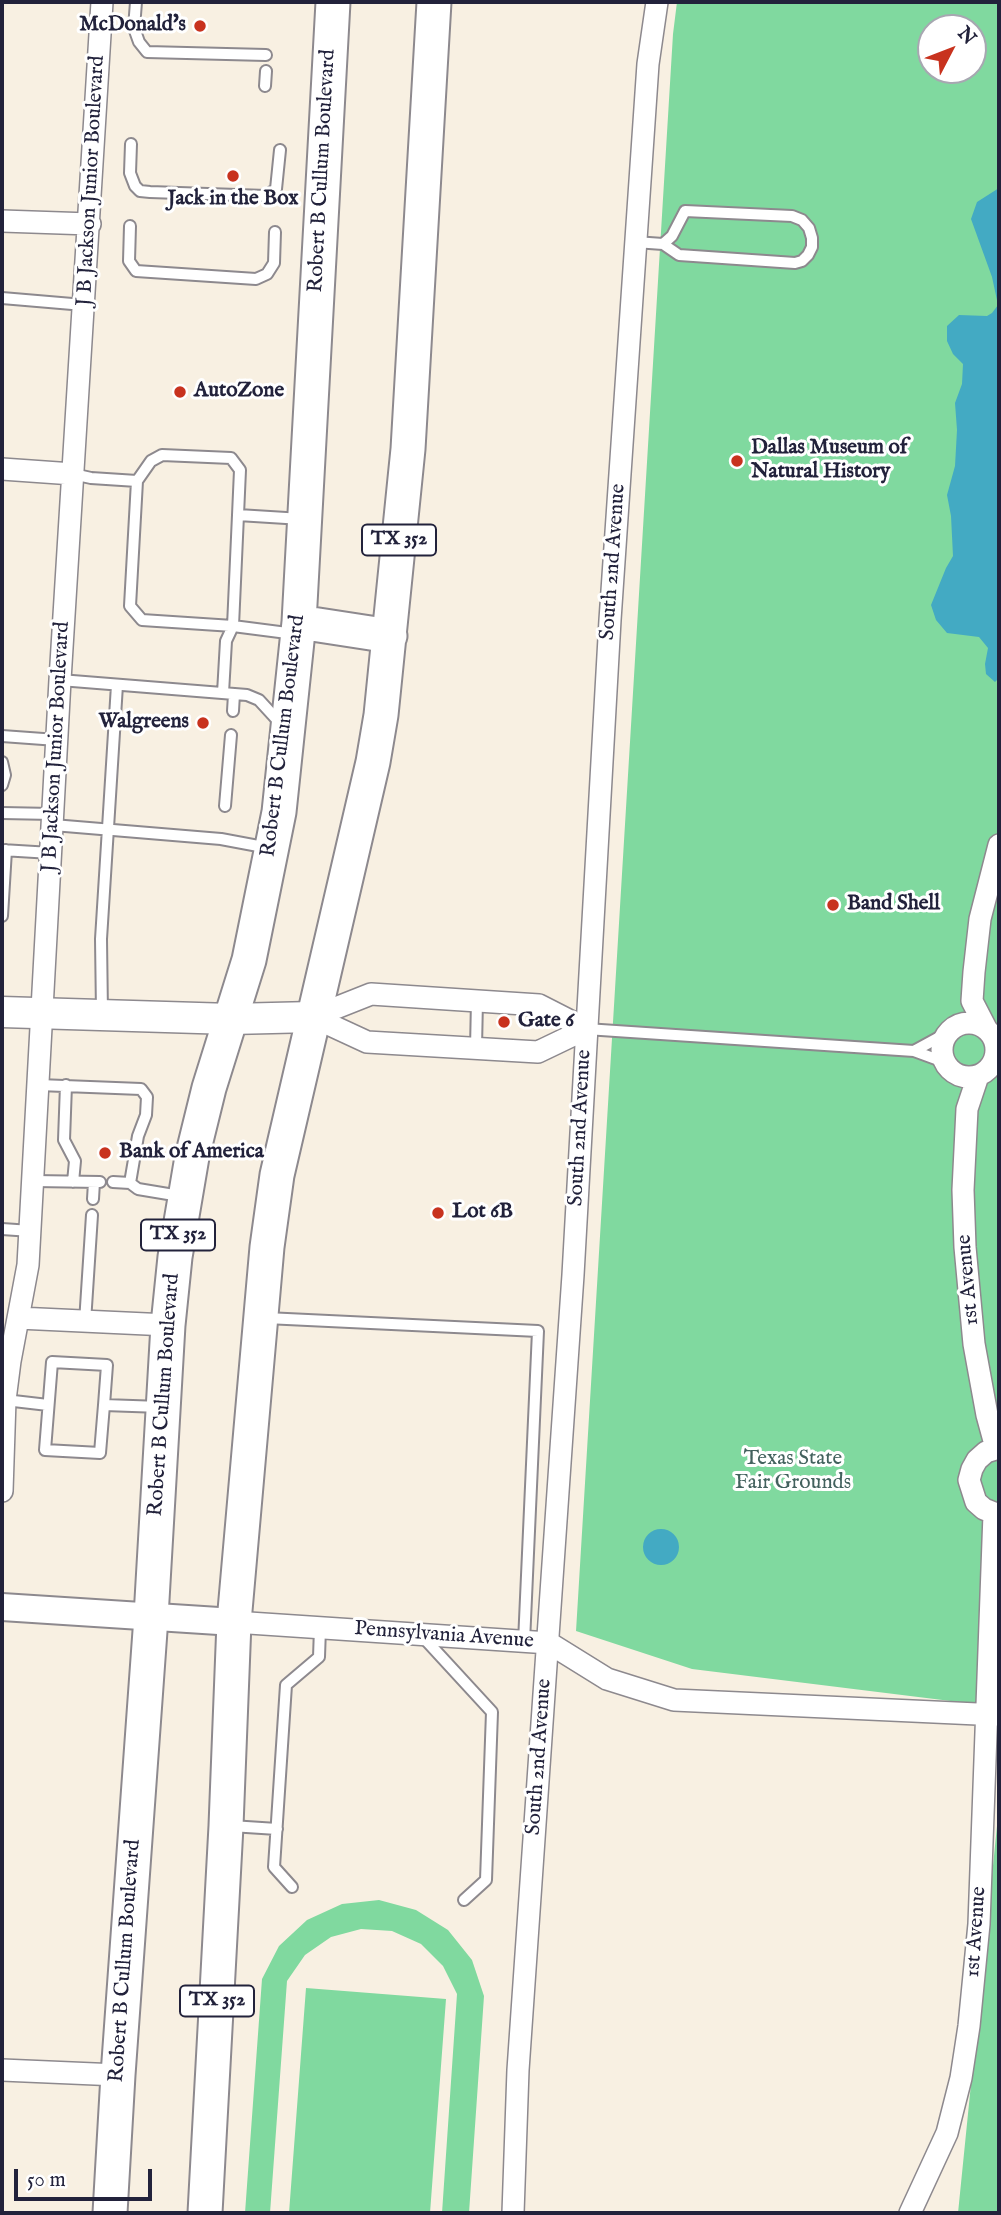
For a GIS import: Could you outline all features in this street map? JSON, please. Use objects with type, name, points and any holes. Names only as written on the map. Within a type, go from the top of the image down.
[{"type":"main road","name":"Robert B Cullum Boulevard","points":[[110,2213],[168,1325],[184,1196],[209,1088],[249,960],[279,812],[298,628],[333,2]]},
{"type":"main road","name":"TX 352","points":[[205,2213],[234,1622],[260,1317],[277,1175],[382,716],[408,449],[434,2]]},
{"type":"main road","points":[[298,628],[390,636]]},
{"type":"main road","points":[[2,1012],[231,1019],[313,1017]]},
{"type":"street","name":"J B Jackson Junior Boulevard","points":[[2,1491],[5,1401],[29,1265],[60,680],[102,2]]},
{"type":"street","name":"South 2nd Avenue","points":[[513,2213],[519,2070],[574,1261],[635,242],[648,64],[657,2]]},
{"type":"street","points":[[2,221],[90,224]]},
{"type":"street","points":[[2,469],[73,474]]},
{"type":"street","points":[[972,1001],[993,1036],[996,1056],[990,1068],[959,1077],[948,1067],[941,1049],[950,1030],[972,1001],[980,919],[999,845]]},
{"type":"street","points":[[313,1017],[371,994],[539,1005],[586,1029]]},
{"type":"street","points":[[313,1017],[367,1042],[538,1052],[586,1029]]},
{"type":"street","points":[[950,1030],[970,1023],[993,1036]]},
{"type":"street","name":"1st Avenue","points":[[948,1067],[967,1109]]},
{"type":"street","name":"1st Avenue","points":[[990,1068],[967,1109],[963,1189],[965,1247],[974,1344],[987,1415],[998,1448]]},
{"type":"street","points":[[18,1318],[168,1325]]},
{"type":"street","points":[[997,1514],[984,1509],[976,1502],[969,1480],[971,1469],[977,1460],[998,1448]]},
{"type":"street","name":"1st Avenue","points":[[910,2213],[947,2133],[961,2078],[969,2026],[979,1924],[993,1715],[997,1514]]},
{"type":"street","name":"Pennsylvania Avenue","points":[[2,1607],[549,1643],[607,1679],[674,1700],[993,1715]]},
{"type":"street","points":[[2,2070],[118,2075]]},
{"type":"lane","points":[[136,2],[134,27],[139,42],[147,52],[266,55]]},
{"type":"lane","points":[[265,86],[266,71]]},
{"type":"lane","points":[[131,144],[130,173],[135,186],[140,191],[150,192],[266,196],[276,189],[280,150]]},
{"type":"lane","points":[[635,242],[663,244],[679,255],[795,263],[808,255],[812,238],[802,220],[792,216],[685,211],[672,236],[663,244]]},
{"type":"lane","points":[[130,226],[129,261],[136,271],[256,279],[267,274],[274,263],[275,232]]},
{"type":"lane","points":[[2,298],[85,305]]},
{"type":"lane","points":[[233,711],[229,693],[226,641],[233,626],[240,470],[231,458],[162,456],[151,461],[137,481],[130,606],[142,620],[233,626],[298,628]]},
{"type":"lane","points":[[73,474],[137,481]]},
{"type":"lane","points":[[238,515],[305,519]]},
{"type":"lane","points":[[60,680],[247,695],[259,700],[287,731]]},
{"type":"lane","points":[[102,1015],[101,939],[117,685]]},
{"type":"lane","points":[[225,806],[231,735]]},
{"type":"lane","points":[[2,736],[57,740]]},
{"type":"lane","points":[[2,762],[5,775],[2,785]]},
{"type":"lane","points":[[2,813],[107,830],[221,839],[272,848]]},
{"type":"lane","points":[[2,916],[4,850],[51,853]]},
{"type":"lane","points":[[476,1048],[477,1000]]},
{"type":"lane","points":[[586,1029],[914,1051],[948,1067]]},
{"type":"lane","points":[[914,1051],[950,1030]]},
{"type":"lane","points":[[39,1085],[141,1089],[148,1097],[146,1115],[138,1136],[130,1183]]},
{"type":"lane","points":[[66,1085],[64,1140],[75,1161],[73,1182]]},
{"type":"lane","points":[[34,1181],[97,1182],[93,1199]]},
{"type":"lane","points":[[113,1182],[130,1183],[138,1189],[184,1196]]},
{"type":"lane","points":[[85,1322],[92,1216]]},
{"type":"lane","points":[[2,1229],[31,1231]]},
{"type":"lane","points":[[260,1317],[538,1331],[524,1642]]},
{"type":"lane","points":[[52,1362],[107,1366],[104,1405],[100,1453],[45,1450],[52,1362]]},
{"type":"lane","points":[[5,1401],[48,1405]]},
{"type":"lane","points":[[104,1405],[164,1407]]},
{"type":"lane","points":[[292,1887],[274,1867],[286,1685],[319,1657],[320,1628]]},
{"type":"lane","points":[[421,1635],[492,1712],[486,1880],[464,1900]]},
{"type":"lane","points":[[226,1825],[277,1829]]},
{"type":"green space","name":"Texas State Fair Grounds","points":[[677,2],[999,2],[999,1707],[692,1669],[576,1631]]},
{"type":"green space","points":[[999,1806],[999,2213],[958,2213]]},
{"type":"green space","points":[[379,1900],[416,1910],[448,1930],[472,1960],[484,1996],[469,2213],[442,2213],[457,1994],[443,1966],[421,1944],[392,1931],[361,1929],[331,1937],[305,1955],[287,1981],[270,2213],[245,2213],[262,1979],[279,1946],[307,1920],[342,1904]]},
{"type":"green space","points":[[306,1988],[446,1999],[430,2213],[289,2213]]},
{"type":"water","points":[[999,188],[999,678],[995,682],[986,674],[988,648],[979,637],[947,633],[936,620],[931,605],[953,556],[947,495],[955,466],[955,403],[962,384],[963,364],[953,354],[947,341],[947,326],[959,315],[987,316],[998,305],[992,277],[971,219],[977,202]]},
{"type":"water","points":[[661,1529],[674,1534],[679,1547],[674,1560],[661,1565],[648,1560],[643,1547],[648,1534]]},
{"type":"place","name":"McDonald's","points":[[200,26]]},
{"type":"place","name":"Jack in the Box","points":[[233,176]]},
{"type":"place","name":"AutoZone","points":[[180,392]]},
{"type":"place","name":"Dallas Museum of Natural History","points":[[737,461]]},
{"type":"place","name":"Walgreens","points":[[203,723]]},
{"type":"place","name":"Band Shell","points":[[833,905]]},
{"type":"place","name":"Gate 6","points":[[504,1022]]},
{"type":"place","name":"Bank of America","points":[[105,1153]]},
{"type":"place","name":"Lot 6B","points":[[438,1213]]}]
